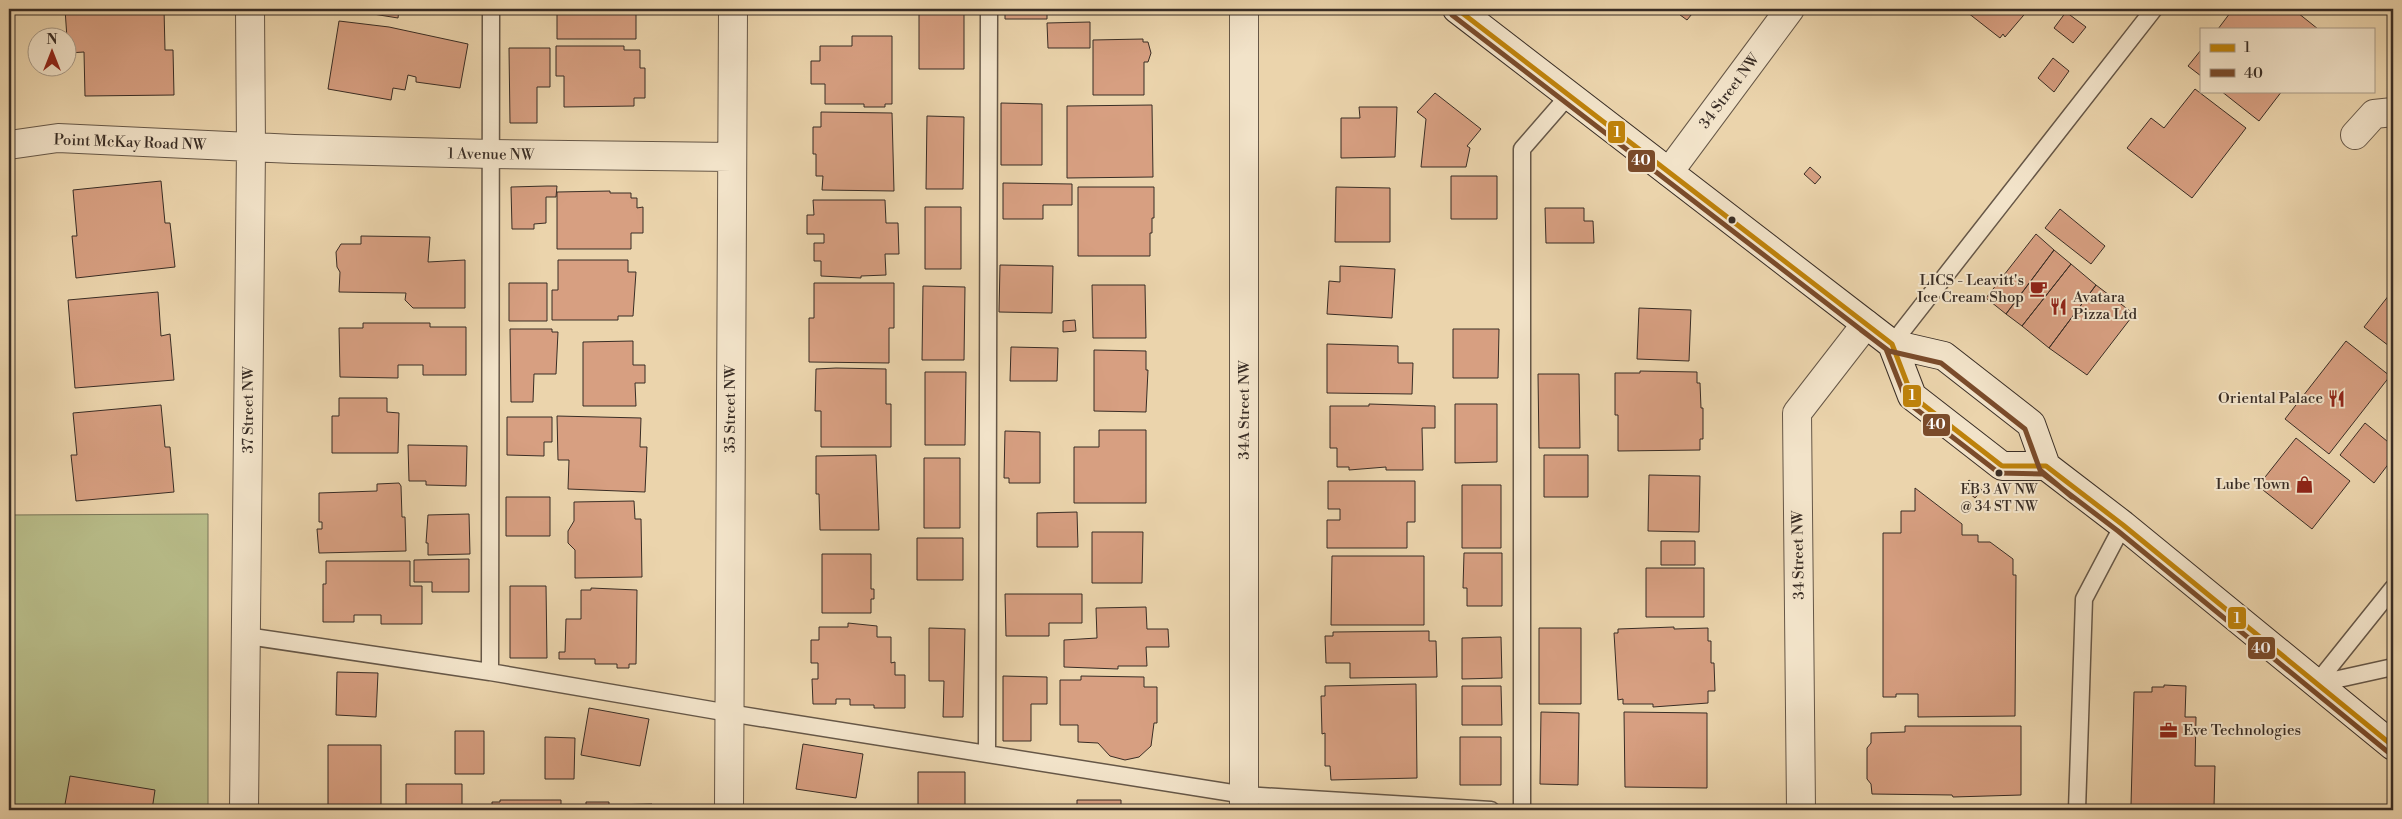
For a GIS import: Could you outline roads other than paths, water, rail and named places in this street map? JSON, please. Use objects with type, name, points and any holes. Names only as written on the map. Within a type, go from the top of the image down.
[{"type":"street","name":"37 Street NW","points":[[244,810],[251,148],[250,9]]},
{"type":"street","name":"35 Street NW","points":[[729,810],[733,9]]},
{"type":"street","name":"34A Street NW","points":[[1244,9],[1244,803]]},
{"type":"street","points":[[1457,9],[1892,344],[1944,356],[2031,424],[2046,466],[2123,525],[2393,746]]},
{"type":"street","name":"34 Street NW","points":[[1669,172],[1790,9]]},
{"type":"street","points":[[2355,135],[2374,114],[2393,112]]},
{"type":"street","name":"Point McKay Road NW","points":[[9,145],[58,138],[251,148]]},
{"type":"street","name":"1 Avenue NW","points":[[251,148],[732,157]]},
{"type":"street","name":"34 Street NW","points":[[1800,810],[1797,412],[1866,324]]},
{"type":"street","points":[[1892,344],[1912,396],[2002,466],[2046,466]]},
{"type":"lane","points":[[490,672],[492,9]]},
{"type":"lane","points":[[987,754],[989,9]]},
{"type":"lane","points":[[1892,344],[2154,9]]},
{"type":"lane","points":[[1522,810],[1522,149],[1569,95]]},
{"type":"lane","points":[[2077,810],[2084,599],[2123,525]]},
{"type":"lane","points":[[2316,684],[2393,588]]},
{"type":"lane","points":[[247,636],[490,672],[729,713],[987,754],[1244,803],[1491,810]]},
{"type":"lane","points":[[2316,684],[2393,667]]},
{"type":"place","name":"LICS - Leavitt's Ice Cream Shop","points":[[2038,289]]},
{"type":"place","name":"Avatara Pizza Ltd","points":[[2059,306]]},
{"type":"place","name":"Oriental Palace","points":[[2337,398]]},
{"type":"place","name":"EB 3 AV NW @ 34 ST NW","points":[[1999,473]]},
{"type":"place","name":"Lube Town","points":[[2304,484]]},
{"type":"place","name":"Eve Technologies","points":[[2169,730]]}]
